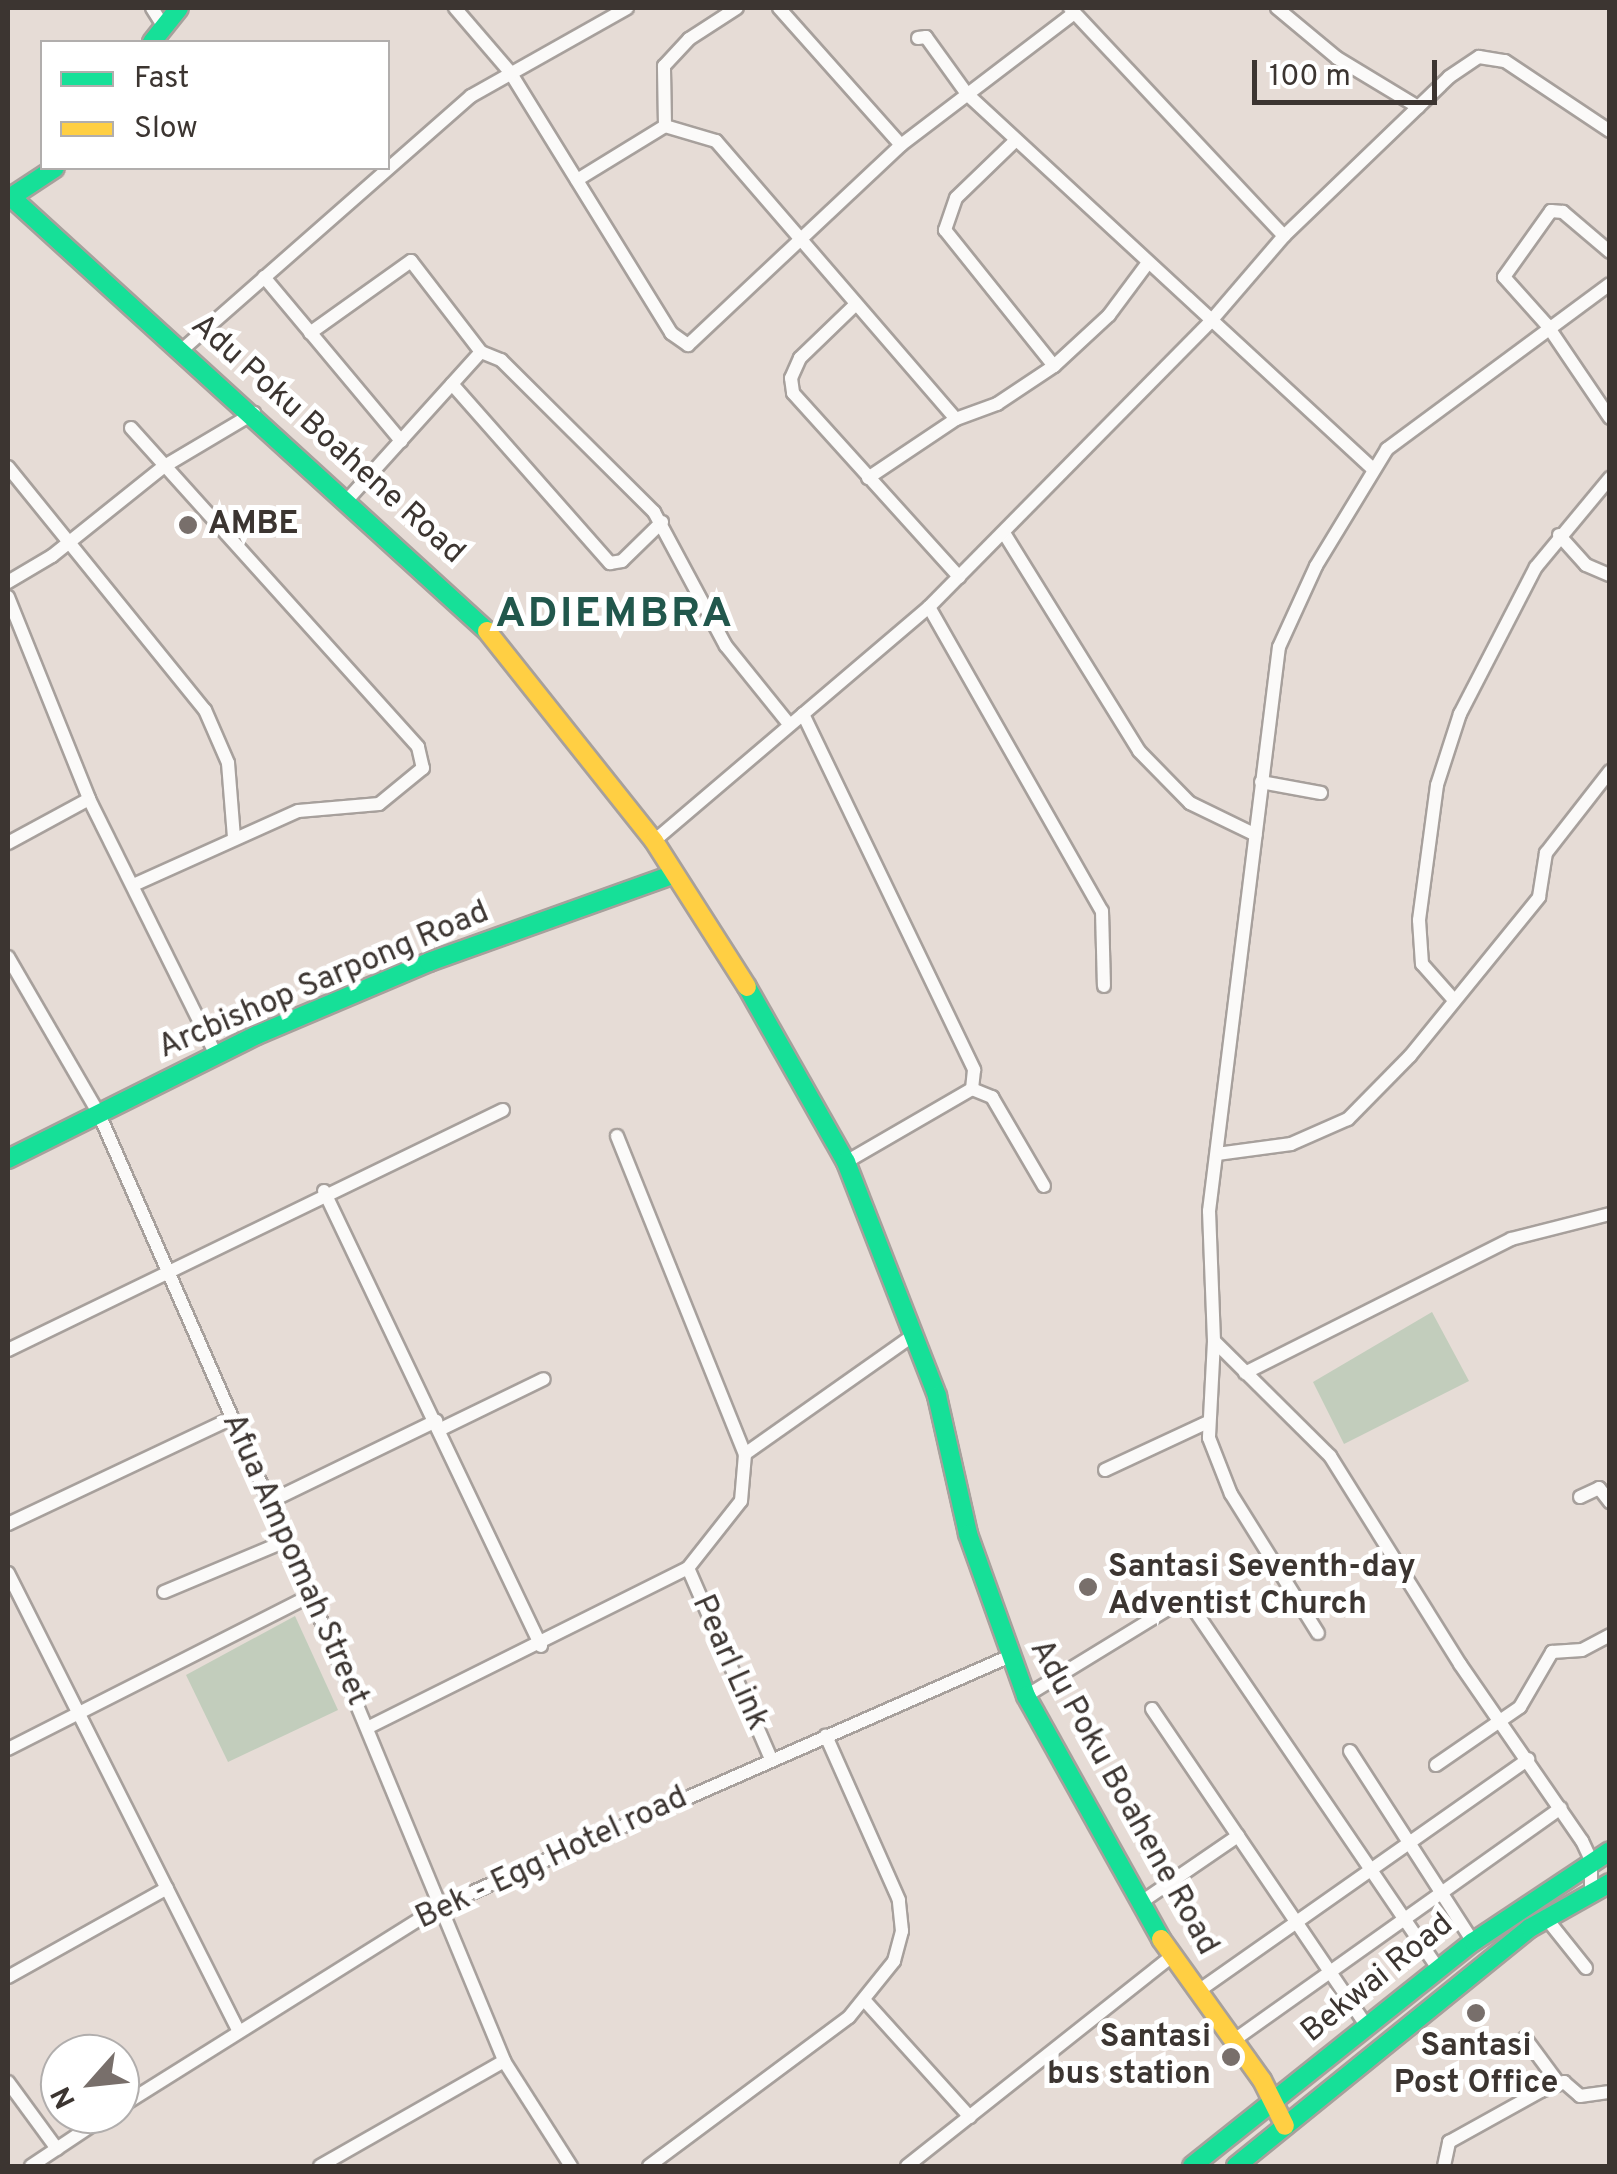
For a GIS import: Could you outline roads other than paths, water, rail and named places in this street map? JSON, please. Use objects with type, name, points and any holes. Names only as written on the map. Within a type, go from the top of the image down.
[{"type":"main road","points":[[154,40],[179,8]]},
{"type":"main road","points":[[9,197],[52,170]]},
{"type":"main road","name":"Adu Poku Boahene Road","points":[[9,197],[349,498],[488,633],[654,842],[782,1041],[846,1162],[937,1396],[968,1534],[1008,1657],[1026,1696],[1171,1957],[1274,2100],[1285,2126]]},
{"type":"main road","name":"Arcbishop Sarpong Road","points":[[8,1159],[216,1055],[429,962],[672,875]]},
{"type":"main road","name":"Bekwai Road","points":[[1192,2166],[1472,1942],[1592,1860],[1610,1852]]},
{"type":"main road","name":"Bekwai Road","points":[[1243,2164],[1285,2126],[1546,1918],[1610,1883]]},
{"type":"street","points":[[152,8],[164,27]]},
{"type":"street","points":[[455,8],[510,72],[680,343],[700,340],[902,145],[1072,10],[1284,236]]},
{"type":"street","points":[[390,167],[471,96],[627,8]]},
{"type":"street","points":[[664,126],[664,66],[689,39],[737,8]]},
{"type":"street","points":[[779,8],[902,145]]},
{"type":"street","points":[[1277,8],[1337,58],[1418,106]]},
{"type":"street","points":[[918,38],[926,37],[967,94],[1373,469]]},
{"type":"street","points":[[654,842],[928,607],[1210,322],[1284,236],[1463,64],[1492,56],[1610,131]]},
{"type":"street","points":[[577,180],[664,126]]},
{"type":"street","points":[[664,126],[723,146],[956,418]]},
{"type":"street","points":[[1016,140],[956,198],[945,230],[1054,366]]},
{"type":"street","points":[[183,348],[387,170]]},
{"type":"street","points":[[1610,252],[1563,212],[1546,214],[1504,278],[1548,326],[1610,418]]},
{"type":"street","points":[[310,332],[405,260],[481,352],[501,360],[662,522],[734,657],[789,724]]},
{"type":"street","points":[[868,478],[956,418],[997,404],[1054,366],[1109,315],[1147,264]]},
{"type":"street","points":[[264,278],[401,441]]},
{"type":"street","points":[[1318,1633],[1232,1494],[1208,1422],[1214,1341],[1210,1211],[1279,647],[1316,566],[1373,469],[1400,437],[1610,284]]},
{"type":"street","points":[[856,304],[800,358],[791,378],[799,404],[959,577]]},
{"type":"street","points":[[349,498],[481,352]]},
{"type":"street","points":[[452,384],[610,563],[622,561],[662,522]]},
{"type":"street","points":[[8,582],[68,542],[162,467],[254,414]]},
{"type":"street","points":[[131,428],[162,467],[418,747],[423,762],[419,774],[379,804],[315,807],[234,838],[132,885]]},
{"type":"street","points":[[8,467],[205,710],[228,763],[234,838]]},
{"type":"street","points":[[1454,1000],[1422,964],[1419,920],[1437,785],[1489,652],[1560,535],[1610,478]]},
{"type":"street","points":[[1004,533],[1139,751],[1190,803],[1256,836]]},
{"type":"street","points":[[1560,535],[1586,565],[1610,575]]},
{"type":"street","points":[[8,597],[90,799],[216,1055]]},
{"type":"street","points":[[928,607],[1102,910],[1104,986]]},
{"type":"street","points":[[803,714],[974,1070],[972,1089]]},
{"type":"street","points":[[1216,1154],[1291,1144],[1336,1128],[1410,1056],[1539,897],[1546,852],[1610,770]]},
{"type":"street","points":[[1261,782],[1321,793]]},
{"type":"street","points":[[8,844],[90,799]]},
{"type":"street","name":"Afua Ampomah Street","points":[[8,957],[99,1114],[367,1728],[504,2061],[570,2166]]},
{"type":"street","points":[[846,1162],[972,1089],[992,1096],[1044,1186]]},
{"type":"street","points":[[8,1350],[168,1277],[324,1191],[503,1110]]},
{"type":"street","points":[[367,1728],[541,1646],[688,1568],[741,1501],[745,1454],[617,1136]]},
{"type":"street","points":[[324,1191],[541,1646]]},
{"type":"street","points":[[1246,1373],[1510,1239],[1610,1214]]},
{"type":"street","points":[[745,1454],[911,1336]]},
{"type":"street","points":[[1214,1341],[1330,1456],[1460,1664],[1562,1808],[1592,1860],[1590,1892]]},
{"type":"street","points":[[269,1502],[544,1380]]},
{"type":"street","points":[[8,1524],[232,1418]]},
{"type":"street","points":[[1105,1470],[1208,1422]]},
{"type":"street","points":[[1580,1497],[1600,1488],[1610,1502]]},
{"type":"street","points":[[164,1592],[286,1541]]},
{"type":"street","name":"Pearl Link","points":[[688,1568],[771,1759]]},
{"type":"street","points":[[8,1573],[237,2028]]},
{"type":"street","points":[[8,1749],[76,1710],[310,1596]]},
{"type":"street","points":[[1026,1696],[1178,1604],[1191,1605],[1438,1968]]},
{"type":"street","points":[[1436,1765],[1502,1720],[1535,1689],[1552,1652],[1582,1650],[1610,1635]]},
{"type":"street","name":"Bek - Egg Hotel road","points":[[140,2093],[237,2028],[438,1907],[1008,1657]]},
{"type":"street","points":[[1152,1709],[1367,2026]]},
{"type":"street","points":[[649,2166],[866,2002],[894,1961],[902,1931],[899,1900],[826,1736]]},
{"type":"street","points":[[1350,1752],[1472,1942]]},
{"type":"street","points":[[1197,1992],[1411,1847],[1528,1758]]},
{"type":"street","points":[[1233,2041],[1440,1890],[1562,1808]]},
{"type":"street","points":[[1140,1904],[1238,1836]]},
{"type":"street","points":[[8,1977],[166,1888]]},
{"type":"street","points":[[1546,1918],[1586,1968]]},
{"type":"street","points":[[906,2166],[1171,1957]]},
{"type":"street","points":[[866,2002],[970,2117]]},
{"type":"street","points":[[1525,2038],[1559,2084],[1580,2096],[1610,2092]]},
{"type":"street","points":[[320,2166],[342,2162],[504,2061]]},
{"type":"street","points":[[8,2082],[57,2149]]},
{"type":"street","points":[[1444,2166],[1450,2142],[1559,2084]]},
{"type":"street","points":[[32,2166],[79,2134]]},
{"type":"place","name":"AMBE","points":[[188,525]]},
{"type":"place","name":"Santasi Seventh-day Adventist Church","points":[[1088,1587]]},
{"type":"place","name":"Santasi Post Office","points":[[1476,2013]]},
{"type":"place","name":"Santasi bus station","points":[[1231,2057]]},
{"type":"district","name":"ADIEMBRA","points":[[615,616]]}]
